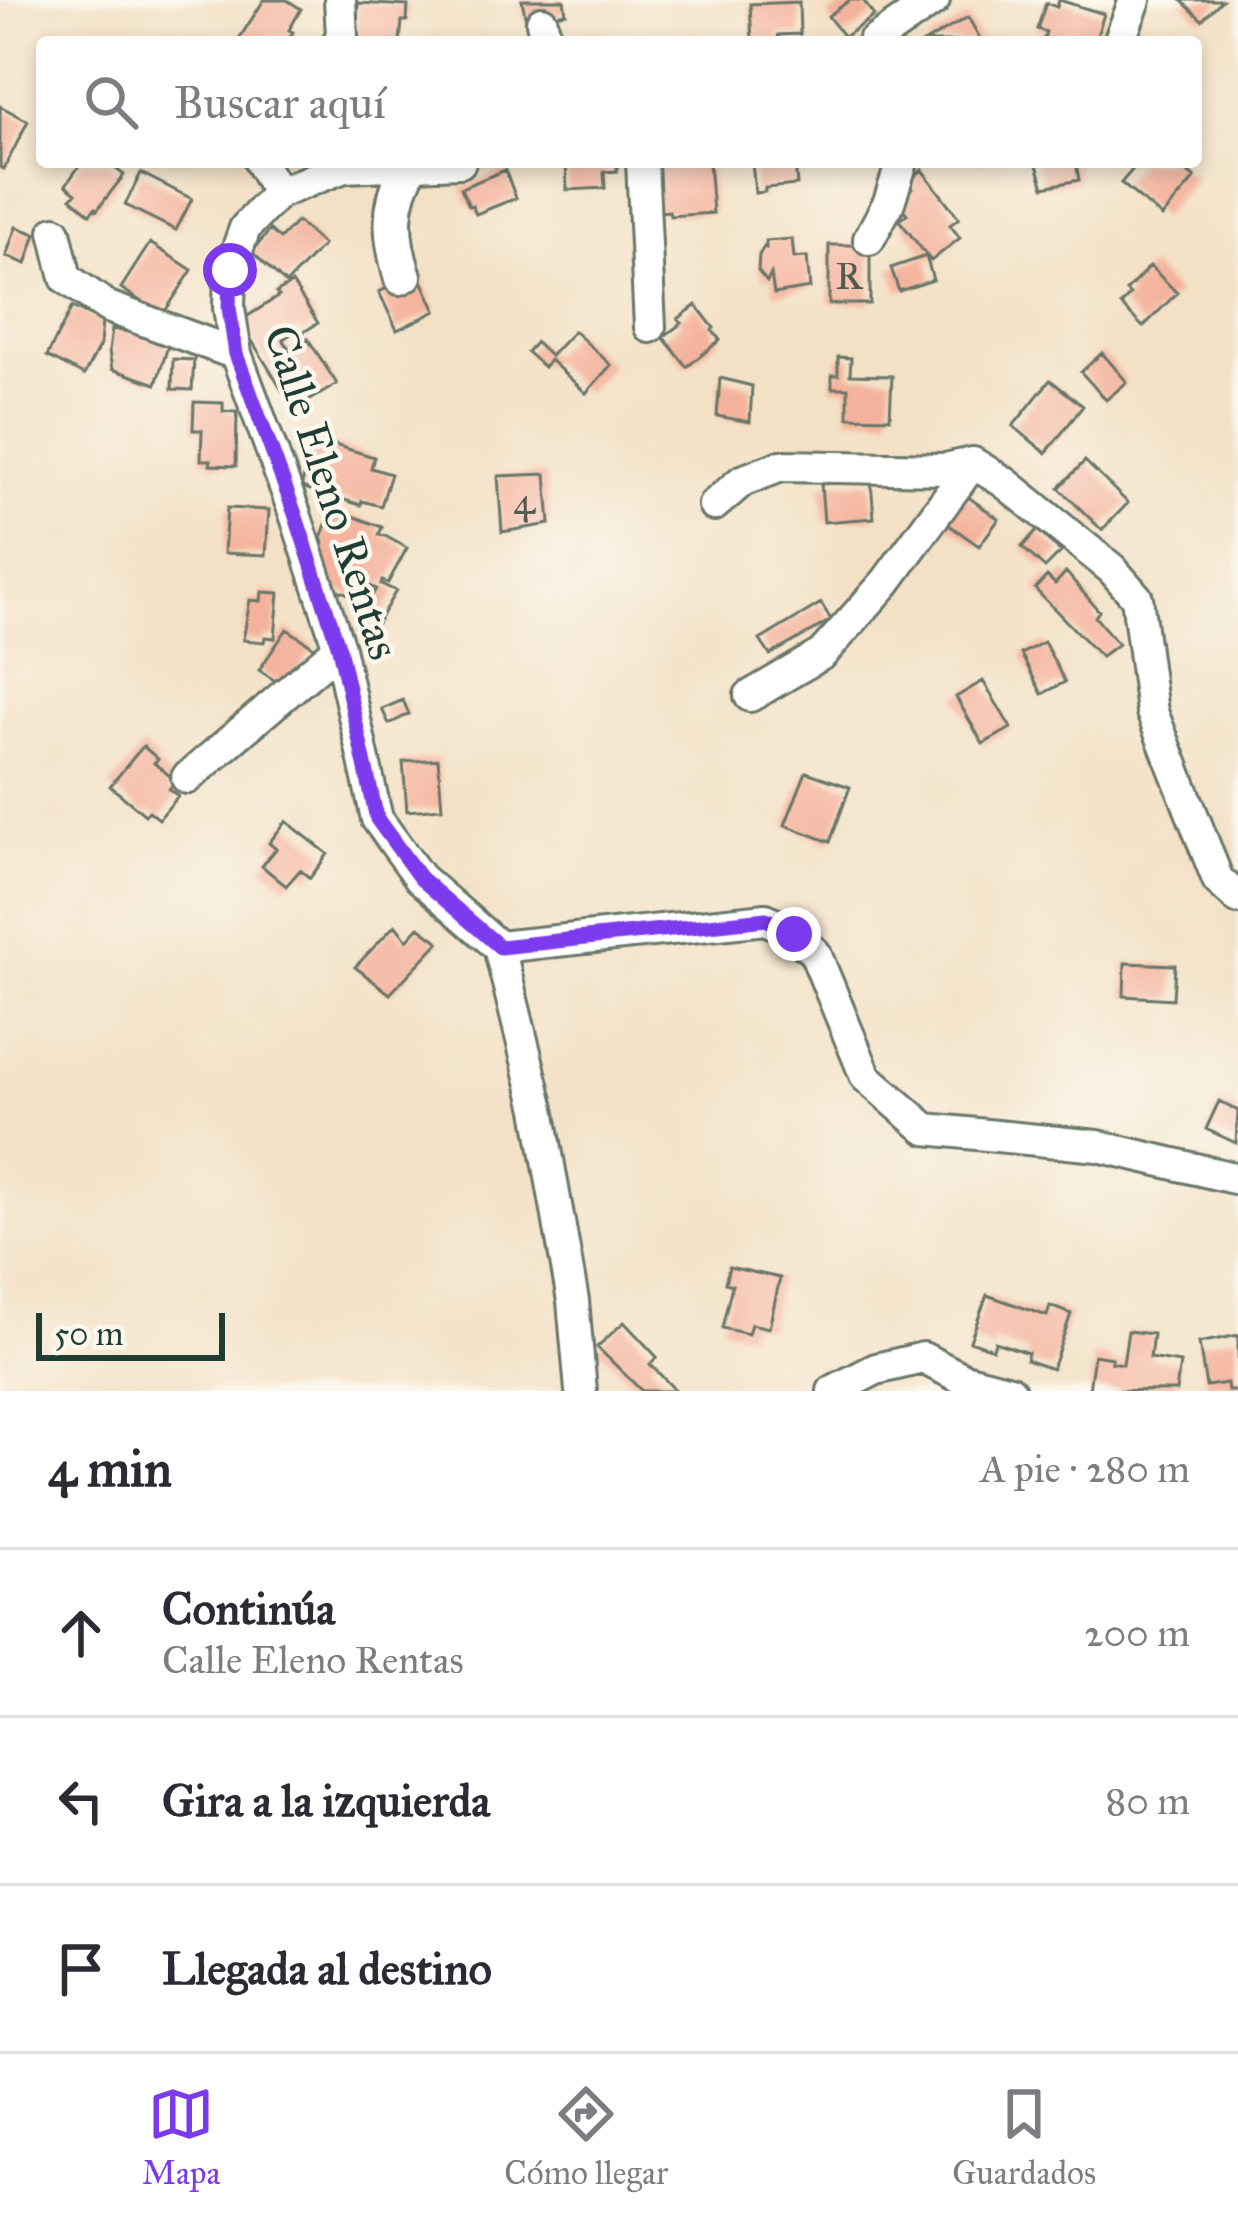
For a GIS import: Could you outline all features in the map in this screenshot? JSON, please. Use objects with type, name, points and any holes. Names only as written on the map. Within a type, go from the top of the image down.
[{"type":"street","points":[[340,0],[342,36]]},
{"type":"street","points":[[882,36],[934,0]]},
{"type":"street","points":[[1121,36],[1135,0]]},
{"type":"street","points":[[263,168],[278,193]]},
{"type":"street","name":"Calle Eleno Rentas","points":[[341,168],[278,193],[244,228],[230,270],[229,308],[236,354],[339,648],[377,819],[420,878],[500,947]]},
{"type":"street","points":[[642,168],[650,327]]},
{"type":"street","points":[[869,239],[900,168]]},
{"type":"street","points":[[55,232],[66,278],[108,307],[236,354]]},
{"type":"street","points":[[714,505],[742,481],[782,466],[945,470],[974,463],[1004,482],[1112,569],[1136,598],[1152,712],[1218,880],[1238,898]]},
{"type":"street","points":[[749,696],[822,654],[886,582],[974,463]]},
{"type":"street","points":[[188,778],[339,648]]},
{"type":"street","points":[[581,1391],[573,1300],[539,1109],[500,947],[766,919],[794,934],[814,953],[866,1077],[926,1129],[1099,1146],[1238,1179]]},
{"type":"street","points":[[833,1391],[876,1369],[923,1358],[964,1379],[1010,1391]]},
{"type":"building","points":[[264,0],[287,0],[301,9],[289,30],[291,36],[241,36]]},
{"type":"building","points":[[522,0],[564,0],[566,13],[526,20]]},
{"type":"building","points":[[850,0],[863,0],[874,16],[843,36],[828,16]]},
{"type":"building","points":[[1059,0],[1104,14],[1097,36],[1045,36],[1046,32],[1037,29],[1046,3],[1057,7]]},
{"type":"building","points":[[1181,0],[1222,0],[1202,20]]},
{"type":"building","points":[[799,2],[800,34],[752,36],[750,4]]},
{"type":"building","points":[[358,3],[408,6],[401,36],[356,36]]},
{"type":"building","points":[[968,17],[979,36],[935,36]]},
{"type":"building","points":[[0,106],[28,121],[4,169],[0,167]]},
{"type":"building","points":[[78,168],[115,168],[124,175],[90,214],[71,198],[76,193],[66,185]]},
{"type":"building","points":[[566,168],[617,168],[604,172],[605,188],[567,190]]},
{"type":"building","points":[[642,168],[709,168],[713,213],[645,213]]},
{"type":"building","points":[[753,168],[796,168],[797,185],[755,193]]},
{"type":"building","points":[[1038,168],[1077,168],[1079,180],[1044,187]]},
{"type":"building","points":[[1134,168],[1182,168],[1195,178],[1162,217],[1121,183]]},
{"type":"building","points":[[505,170],[516,198],[476,214],[461,188]]},
{"type":"building","points":[[922,170],[959,218],[950,225],[960,238],[931,261],[899,220],[907,214],[896,200],[912,188],[907,182]]},
{"type":"building","points":[[141,173],[192,199],[176,230],[125,205]]},
{"type":"building","points":[[297,221],[323,245],[286,284],[252,252],[270,230],[280,239]]},
{"type":"building","points":[[16,227],[36,234],[26,264],[6,256]]},
{"type":"building","points":[[792,239],[794,258],[807,257],[810,288],[774,294],[771,274],[767,282],[758,271],[759,255],[766,241]]},
{"type":"building","points":[[150,243],[192,270],[162,316],[121,288]]},
{"type":"building","points":[[829,245],[870,245],[870,304],[829,304]]},
{"type":"building","points":[[926,256],[933,280],[899,291],[891,268]]},
{"type":"building","points":[[1150,266],[1177,293],[1143,327],[1121,305],[1130,295],[1126,291]]},
{"type":"building","points":[[419,274],[436,311],[397,330],[379,292]]},
{"type":"building","points":[[292,283],[318,323],[283,339],[291,352],[308,339],[337,384],[294,410],[240,321]]},
{"type":"building","points":[[696,305],[720,340],[687,367],[663,337]]},
{"type":"building","points":[[72,307],[102,322],[100,345],[84,375],[47,356]]},
{"type":"building","points":[[112,329],[170,340],[156,384],[112,369]]},
{"type":"building","points":[[574,331],[611,365],[586,393],[550,360],[544,367],[527,352],[536,342],[550,356]]},
{"type":"building","points":[[1102,353],[1127,382],[1106,400],[1081,372]]},
{"type":"building","points":[[838,357],[851,358],[850,375],[892,376],[890,418],[848,417],[848,388],[832,388]]},
{"type":"building","points":[[173,359],[194,360],[192,390],[172,389]]},
{"type":"building","points":[[720,378],[752,386],[750,422],[717,416]]},
{"type":"building","points":[[1050,380],[1083,406],[1046,453],[1013,426]]},
{"type":"building","points":[[194,402],[223,403],[223,411],[237,412],[236,466],[201,460],[202,430],[193,430]]},
{"type":"building","points":[[315,439],[374,457],[371,468],[391,474],[381,506],[362,501],[361,505],[301,487]]},
{"type":"building","points":[[1085,461],[1128,503],[1102,530],[1059,488]]},
{"type":"building","points":[[546,474],[550,524],[502,532],[498,476]]},
{"type":"building","points":[[871,481],[874,518],[824,522],[821,484]]},
{"type":"building","points":[[964,494],[999,519],[979,546],[945,522]]},
{"type":"building","points":[[227,508],[269,510],[266,555],[224,553]]},
{"type":"building","points":[[332,508],[382,527],[379,535],[407,548],[388,583],[382,581],[396,591],[377,623],[365,614],[376,589],[361,582],[356,596],[319,584],[316,567]]},
{"type":"building","points":[[1037,530],[1061,552],[1045,568],[1022,547]]},
{"type":"building","points":[[1066,572],[1099,611],[1095,617],[1118,644],[1101,657],[1035,589],[1047,576],[1055,584]]},
{"type":"building","points":[[262,592],[279,593],[275,638],[243,640],[250,600],[261,601]]},
{"type":"building","points":[[821,603],[831,620],[770,655],[760,640]]},
{"type":"building","points":[[287,629],[314,647],[286,688],[259,670]]},
{"type":"building","points":[[1044,642],[1065,682],[1042,694],[1021,654]]},
{"type":"building","points":[[983,681],[1011,728],[983,744],[956,697]]},
{"type":"building","points":[[403,700],[409,714],[389,724],[382,709]]},
{"type":"building","points":[[143,746],[158,759],[154,763],[176,781],[169,789],[178,796],[159,819],[149,811],[145,815],[110,786]]},
{"type":"building","points":[[438,759],[442,808],[407,811],[403,762]]},
{"type":"building","points":[[806,772],[850,787],[830,842],[785,825]]},
{"type":"building","points":[[286,821],[328,854],[310,878],[300,870],[286,886],[262,866],[276,849],[269,843]]},
{"type":"building","points":[[395,925],[407,940],[419,927],[439,942],[390,994],[355,967]]},
{"type":"building","points":[[1125,963],[1175,965],[1173,999],[1124,996]]},
{"type":"building","points":[[1219,1101],[1238,1111],[1236,1143],[1206,1129]]},
{"type":"building","points":[[729,1267],[780,1278],[769,1328],[751,1324],[748,1334],[722,1328],[732,1285],[725,1283]]},
{"type":"building","points":[[987,1295],[1047,1316],[1050,1306],[1071,1314],[1052,1369],[1026,1360],[1028,1353],[995,1342],[993,1349],[970,1341]]},
{"type":"building","points":[[624,1322],[657,1357],[650,1364],[676,1391],[642,1391],[597,1347]]},
{"type":"building","points":[[1128,1331],[1153,1334],[1150,1358],[1180,1363],[1176,1391],[1089,1390],[1094,1355],[1123,1364]]},
{"type":"building","points":[[1238,1335],[1238,1391],[1228,1391],[1227,1383],[1206,1386],[1199,1343]]},
{"type":"route","points":[[230,270],[229,308],[236,354],[339,648],[377,819],[420,878],[500,947],[766,919],[794,934]]}]
